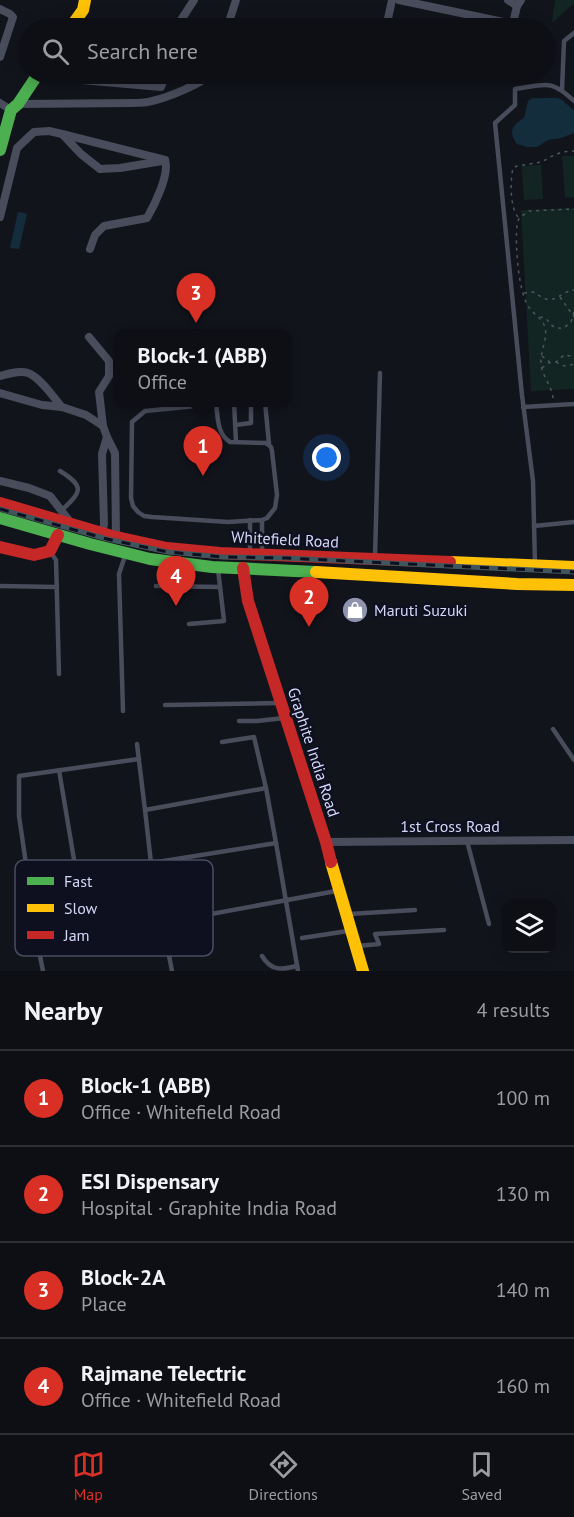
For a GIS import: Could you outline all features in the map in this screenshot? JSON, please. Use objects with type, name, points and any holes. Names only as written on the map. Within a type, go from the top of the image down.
[{"type":"main road","points":[[77,18],[83,10],[85,0]]},
{"type":"main road","points":[[0,150],[15,107],[31,84]]},
{"type":"main road","name":"Whitefield Road","points":[[0,503],[150,545],[180,549],[375,560],[574,567]]},
{"type":"main road","points":[[0,518],[144,558],[218,568],[243,568]]},
{"type":"main road","points":[[0,547],[34,555],[50,551],[58,535]]},
{"type":"main road","points":[[179,563],[180,549]]},
{"type":"main road","name":"Whitefield Road","points":[[243,568],[517,584],[574,585]]},
{"type":"main road","name":"Graphite India Road","points":[[243,568],[248,601],[326,842],[363,971]]},
{"type":"street","points":[[182,18],[194,0]]},
{"type":"street","points":[[230,18],[236,0]]},
{"type":"street","points":[[388,18],[392,0]]},
{"type":"street","points":[[399,0],[478,18]]},
{"type":"street","points":[[508,0],[519,3],[515,18]]},
{"type":"street","points":[[0,9],[13,17],[0,57]]},
{"type":"street","points":[[0,24],[10,28]]},
{"type":"street","points":[[130,84],[161,87],[162,84]]},
{"type":"street","points":[[0,103],[15,107],[150,102],[195,84]]},
{"type":"street","points":[[0,217],[17,148],[34,132],[50,131],[165,160]]},
{"type":"street","points":[[62,134],[81,154],[100,169],[165,160]]},
{"type":"street","points":[[90,249],[95,235],[104,226],[147,218],[166,170],[165,160]]},
{"type":"street","points":[[89,337],[109,361],[109,376],[99,392],[103,426],[115,453],[116,536]]},
{"type":"street","points":[[0,376],[27,372],[37,378],[62,407]]},
{"type":"street","points":[[0,393],[42,405],[62,407],[86,415],[103,426]]},
{"type":"street","points":[[102,532],[104,524],[102,454],[107,437]]},
{"type":"street","points":[[0,481],[50,496],[72,524]]},
{"type":"street","name":"1st Cross Road","points":[[326,842],[574,840]]},
{"type":"lane","points":[[562,90],[564,41],[574,33]]},
{"type":"lane","points":[[535,566],[533,481],[523,407],[495,123],[515,105],[515,89],[547,84],[562,90],[574,101]]},
{"type":"lane","points":[[375,560],[380,373]]},
{"type":"lane","points":[[523,407],[574,404]]},
{"type":"lane","points":[[180,407],[145,411],[132,422],[133,506],[144,516],[152,518],[228,522],[262,520],[271,515],[277,502],[274,459],[269,444],[266,407]]},
{"type":"lane","points":[[217,407],[222,435],[230,442],[269,444]]},
{"type":"lane","points":[[234,407],[236,442]]},
{"type":"lane","points":[[235,425],[251,423],[251,407]]},
{"type":"lane","points":[[60,471],[74,479],[78,486],[74,499],[62,511]]},
{"type":"lane","points":[[250,520],[256,553]]},
{"type":"lane","points":[[256,553],[262,520]]},
{"type":"lane","points":[[534,525],[574,522]]},
{"type":"lane","points":[[50,551],[56,560],[59,674]]},
{"type":"lane","points":[[123,711],[119,574],[126,553]]},
{"type":"lane","points":[[189,624],[223,622],[218,568]]},
{"type":"lane","points":[[0,586],[57,587]]},
{"type":"lane","points":[[156,586],[220,587]]},
{"type":"lane","points":[[165,705],[281,703]]},
{"type":"lane","points":[[239,721],[286,718]]},
{"type":"lane","points":[[553,729],[574,760]]},
{"type":"lane","points":[[222,742],[254,737],[266,788],[298,968],[273,968],[262,956]]},
{"type":"lane","points":[[137,744],[151,860]]},
{"type":"lane","points":[[25,860],[19,816],[20,776],[139,759]]},
{"type":"lane","points":[[59,770],[73,860]]},
{"type":"lane","points":[[145,810],[266,788]]},
{"type":"lane","points":[[467,841],[489,924]]},
{"type":"lane","points":[[170,860],[276,843]]},
{"type":"lane","points":[[213,914],[339,890]]},
{"type":"lane","points":[[346,915],[415,910]]},
{"type":"lane","points":[[356,947],[379,944],[375,934],[444,930]]},
{"type":"lane","points":[[302,938],[351,931]]},
{"type":"lane","points":[[40,956],[43,971]]},
{"type":"lane","points":[[169,956],[172,971]]},
{"type":"path","points":[[519,218],[515,213],[512,196],[513,168],[542,162],[562,152],[574,151]]},
{"type":"path","points":[[553,405],[552,393],[542,369],[541,356],[545,342],[545,330],[539,318],[529,308],[518,271],[517,230],[519,218],[529,211],[574,209]]},
{"type":"path","points":[[524,293],[533,292],[550,300],[564,292],[574,290]]},
{"type":"path","points":[[559,296],[574,317]]},
{"type":"path","points":[[539,318],[546,318],[551,326],[564,328],[571,322],[573,313]]},
{"type":"path","points":[[545,330],[551,326]]},
{"type":"path","points":[[556,362],[564,355],[574,358]]},
{"type":"path","points":[[541,356],[565,366],[574,363]]},
{"type":"path","points":[[542,369],[551,362]]},
{"type":"green space","points":[[555,0],[574,0],[574,3],[556,19],[553,18]]},
{"type":"green space","points":[[562,156],[574,156],[574,197],[565,198]]},
{"type":"green space","points":[[541,165],[543,199],[524,200],[522,166]]},
{"type":"green space","points":[[574,208],[574,389],[531,391],[521,210]]},
{"type":"water","points":[[532,98],[558,98],[574,110],[574,133],[548,140],[537,147],[517,144],[512,132],[517,123],[524,118],[528,101]]},
{"type":"water","points":[[18,212],[27,214],[19,249],[10,248]]},
{"type":"railway","points":[[0,509],[107,539],[168,552],[223,557],[574,572]]},
{"type":"traffic: fast","points":[[0,150],[11,110],[18,104],[31,84]]},
{"type":"traffic: fast","points":[[0,518],[150,559],[212,567],[316,572]]},
{"type":"traffic: slow","points":[[77,18],[83,10],[85,0]]},
{"type":"traffic: slow","points":[[450,562],[574,567]]},
{"type":"traffic: slow","points":[[316,572],[517,584],[574,585]]},
{"type":"traffic: slow","points":[[331,862],[363,971]]},
{"type":"traffic: jam","points":[[0,503],[112,536],[167,548],[220,553],[450,562]]},
{"type":"traffic: jam","points":[[0,547],[34,555],[50,551],[58,535]]},
{"type":"traffic: jam","points":[[243,568],[248,601],[331,862]]},
{"type":"place","name":"Block-2A","points":[[196,323]]},
{"type":"place","name":"Block-1 (ABB)","points":[[203,476]]},
{"type":"place","name":"Rajmane Telectric","points":[[176,606]]},
{"type":"place","name":"Maruti Suzuki","points":[[355,610]]},
{"type":"place","name":"ESI Dispensary","points":[[309,627]]}]
